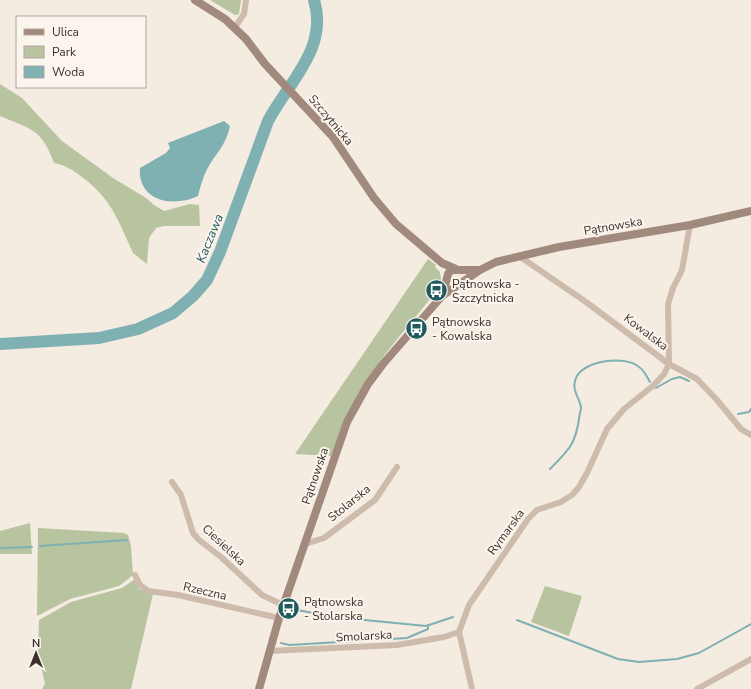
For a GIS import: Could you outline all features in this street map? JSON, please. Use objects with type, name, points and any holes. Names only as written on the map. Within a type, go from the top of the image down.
[{"type":"street","name":"Szczytnicka","points":[[195,0],[216,12],[235,27],[275,75],[333,137],[374,198],[396,224],[442,263],[458,269]]},
{"type":"street","points":[[235,27],[244,14],[246,0]]},
{"type":"street","name":"Pątnowska","points":[[259,689],[283,605],[340,441],[355,405],[383,364],[442,296],[480,270],[496,262],[559,247],[690,225],[751,210]]},
{"type":"street","points":[[669,364],[668,304],[673,288],[682,270],[690,225]]},
{"type":"street","name":"Kowalska","points":[[519,256],[586,302],[669,364],[696,379],[717,400],[741,429],[751,435]]},
{"type":"street","points":[[442,263],[447,277],[449,282],[460,283],[464,276],[458,269],[451,270],[447,277]]},
{"type":"street","name":"Pątnowska","points":[[458,269],[480,270]]},
{"type":"street","name":"Pątnowska","points":[[442,296],[447,277]]},
{"type":"street","name":"Rymarska","points":[[459,632],[469,605],[528,519],[537,510],[561,502],[572,495],[580,487],[607,429],[624,409],[654,385],[664,374],[669,364]]},
{"type":"street","name":"Stolarska","points":[[305,544],[324,538],[375,500],[397,467]]},
{"type":"street","name":"Ciesielska","points":[[172,482],[181,495],[193,533],[199,540],[221,557],[262,595],[283,605]]},
{"type":"street","name":"Rzeczna","points":[[135,575],[140,585],[148,591],[178,595],[279,618]]},
{"type":"street","points":[[459,632],[472,689]]},
{"type":"street","name":"Smolarska","points":[[269,650],[397,645],[444,637],[459,632]]},
{"type":"street","points":[[697,689],[751,659]]},
{"type":"green space","points":[[210,0],[241,0],[239,14],[235,15]]},
{"type":"green space","points":[[0,84],[22,98],[62,141],[113,178],[146,198],[154,205],[164,211],[190,204],[199,205],[200,226],[164,226],[156,228],[149,238],[147,264],[133,253],[113,211],[100,193],[79,174],[62,165],[54,163],[45,143],[40,136],[28,128],[0,116]]},
{"type":"green space","points":[[428,259],[436,265],[435,267],[440,272],[441,279],[439,287],[436,286],[433,291],[435,293],[374,370],[356,399],[331,456],[295,454]]},
{"type":"green space","points":[[30,523],[32,554],[0,554],[0,531]]},
{"type":"green space","points":[[38,528],[124,533],[128,535],[131,546],[133,575],[119,586],[70,599],[37,616]]},
{"type":"green space","points":[[135,579],[139,589],[153,594],[131,689],[42,689],[45,684],[38,653],[39,620],[71,602],[122,588]]},
{"type":"green space","points":[[545,586],[582,596],[569,636],[531,622]]},
{"type":"water","points":[[224,121],[230,126],[226,138],[206,172],[198,196],[185,200],[172,201],[157,198],[146,190],[142,184],[140,168],[166,153],[170,148],[168,143]]},
{"type":"waterway","name":"Kaczawa","points":[[0,344],[99,338],[138,329],[173,313],[193,296],[207,280],[220,252],[268,121],[304,64],[311,49],[316,34],[317,17],[314,0]]},
{"type":"waterway","points":[[550,469],[570,447],[575,436],[581,407],[574,386],[576,378],[580,372],[596,363],[615,360],[625,361],[633,363],[641,368],[650,382]]},
{"type":"waterway","points":[[656,388],[672,379],[680,377],[689,381]]},
{"type":"waterway","points":[[738,414],[749,412],[751,409]]},
{"type":"waterway","points":[[40,546],[127,540]]},
{"type":"waterway","points":[[0,548],[32,547]]},
{"type":"waterway","points":[[292,609],[334,617],[426,626],[453,617]]},
{"type":"waterway","points":[[517,620],[618,659],[639,662],[677,659],[699,653],[751,624]]},
{"type":"waterway","points":[[281,643],[289,645],[407,638],[428,629],[428,625]]},
{"type":"place","name":"Pątnowska - Szczytnicka","points":[[436,291]]},
{"type":"place","name":"Pątnowska - Kowalska","points":[[417,329]]},
{"type":"place","name":"Pątnowska - Stolarska","points":[[289,609]]}]
